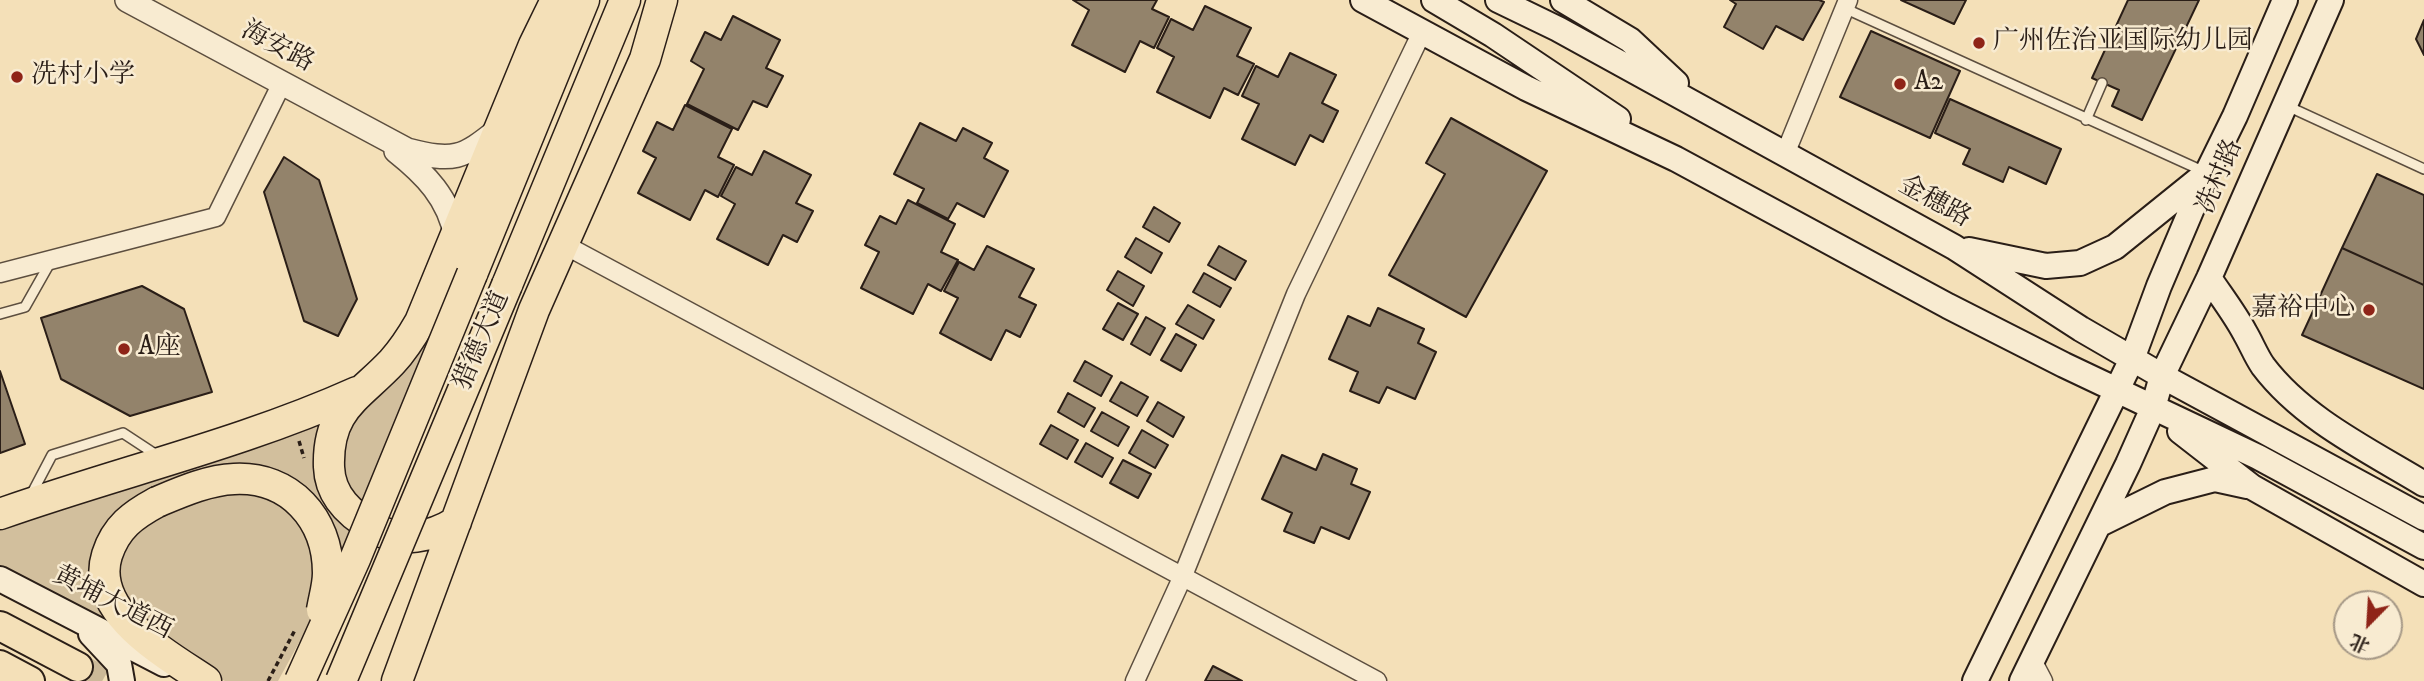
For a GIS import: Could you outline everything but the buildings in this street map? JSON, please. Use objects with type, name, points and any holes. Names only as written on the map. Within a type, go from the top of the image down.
[{"type":"highway","name":"猎德大道","points":[[299,681],[346,580],[584,0]]},
{"type":"highway","name":"猎德大道","points":[[341,681],[625,0]]},
{"type":"highway","points":[[397,681],[534,310],[645,59],[662,0]]},
{"type":"highway","points":[[456,523],[441,531],[415,538],[379,531],[354,516],[332,487],[329,472],[330,440],[340,416],[360,390],[393,360],[407,343],[431,298],[547,3]]},
{"type":"highway","points":[[13,509],[168,462],[309,413],[360,390]]},
{"type":"highway","points":[[205,681],[137,631],[118,612],[107,589],[105,563],[115,536],[124,523],[158,502],[205,485],[233,479],[257,480],[276,485],[293,496],[309,512],[321,532],[328,575],[322,610],[299,681]]},
{"type":"main road","points":[[1363,0],[1526,88],[1676,159],[1936,300],[2115,390],[2258,457],[2424,547]]},
{"type":"main road","points":[[1434,0],[1502,41],[1676,159]]},
{"type":"main road","points":[[1498,0],[1558,29],[1702,108]]},
{"type":"main road","points":[[1563,0],[1630,40],[1702,108]]},
{"type":"main road","name":"冼村路","points":[[2115,390],[2132,359],[2159,286],[2207,173],[2285,0]]},
{"type":"main road","name":"冼村路","points":[[2153,408],[2162,376],[2209,278],[2331,0]]},
{"type":"main road","name":"金穗路","points":[[1702,108],[1954,247],[2132,359],[2424,518]]},
{"type":"main road","points":[[1954,247],[2046,266],[2080,262],[2115,247],[2207,173]]},
{"type":"main road","points":[[2209,278],[2244,331],[2262,365],[2288,393],[2340,433],[2424,484]]},
{"type":"main road","points":[[1975,681],[2115,390]]},
{"type":"main road","points":[[2153,408],[2252,487],[2424,584]]},
{"type":"main road","points":[[2033,674],[2153,408]]},
{"type":"main road","points":[[2100,524],[2165,492],[2203,482],[2216,479],[2252,487]]},
{"type":"main road","name":"黄埔大道西","points":[[0,579],[196,681]]},
{"type":"main road","points":[[69,615],[105,647],[119,664],[122,681]]},
{"type":"main road","points":[[0,626],[78,667]]},
{"type":"main road","points":[[0,665],[30,681]]},
{"type":"street","name":"海安路","points":[[128,0],[362,126]]},
{"type":"street","points":[[1785,155],[1846,4]]},
{"type":"street","points":[[1135,681],[1182,578],[1296,294],[1422,32]]},
{"type":"street","points":[[0,273],[216,217],[282,83]]},
{"type":"street","points":[[362,126],[407,150],[450,158],[473,149],[499,129]]},
{"type":"street","points":[[362,126],[422,172],[442,197],[453,220],[456,237]]},
{"type":"street","points":[[563,244],[1377,681]]},
{"type":"lane","points":[[1846,4],[2086,120],[2207,173]]},
{"type":"lane","points":[[2086,120],[2102,83]]},
{"type":"lane","points":[[2285,105],[2424,169]]},
{"type":"lane","points":[[0,314],[25,307],[52,259]]},
{"type":"lane","points":[[13,509],[52,455],[100,440],[124,433],[168,462]]},
{"type":"path","points":[[268,681],[298,624]]},
{"type":"shaded area","points":[[448,312],[341,566],[278,681],[225,681],[0,571],[0,523],[397,370]]},
{"type":"tunnel","points":[[78,667],[103,681]]},
{"type":"place","name":"广州佐治亚国际幼儿园","points":[[1979,43]]},
{"type":"place","name":"冼村小学","points":[[17,77]]},
{"type":"place","name":"A2","points":[[1900,84]]},
{"type":"place","name":"嘉裕中心","points":[[2369,310]]},
{"type":"place","name":"A座","points":[[124,349]]}]
